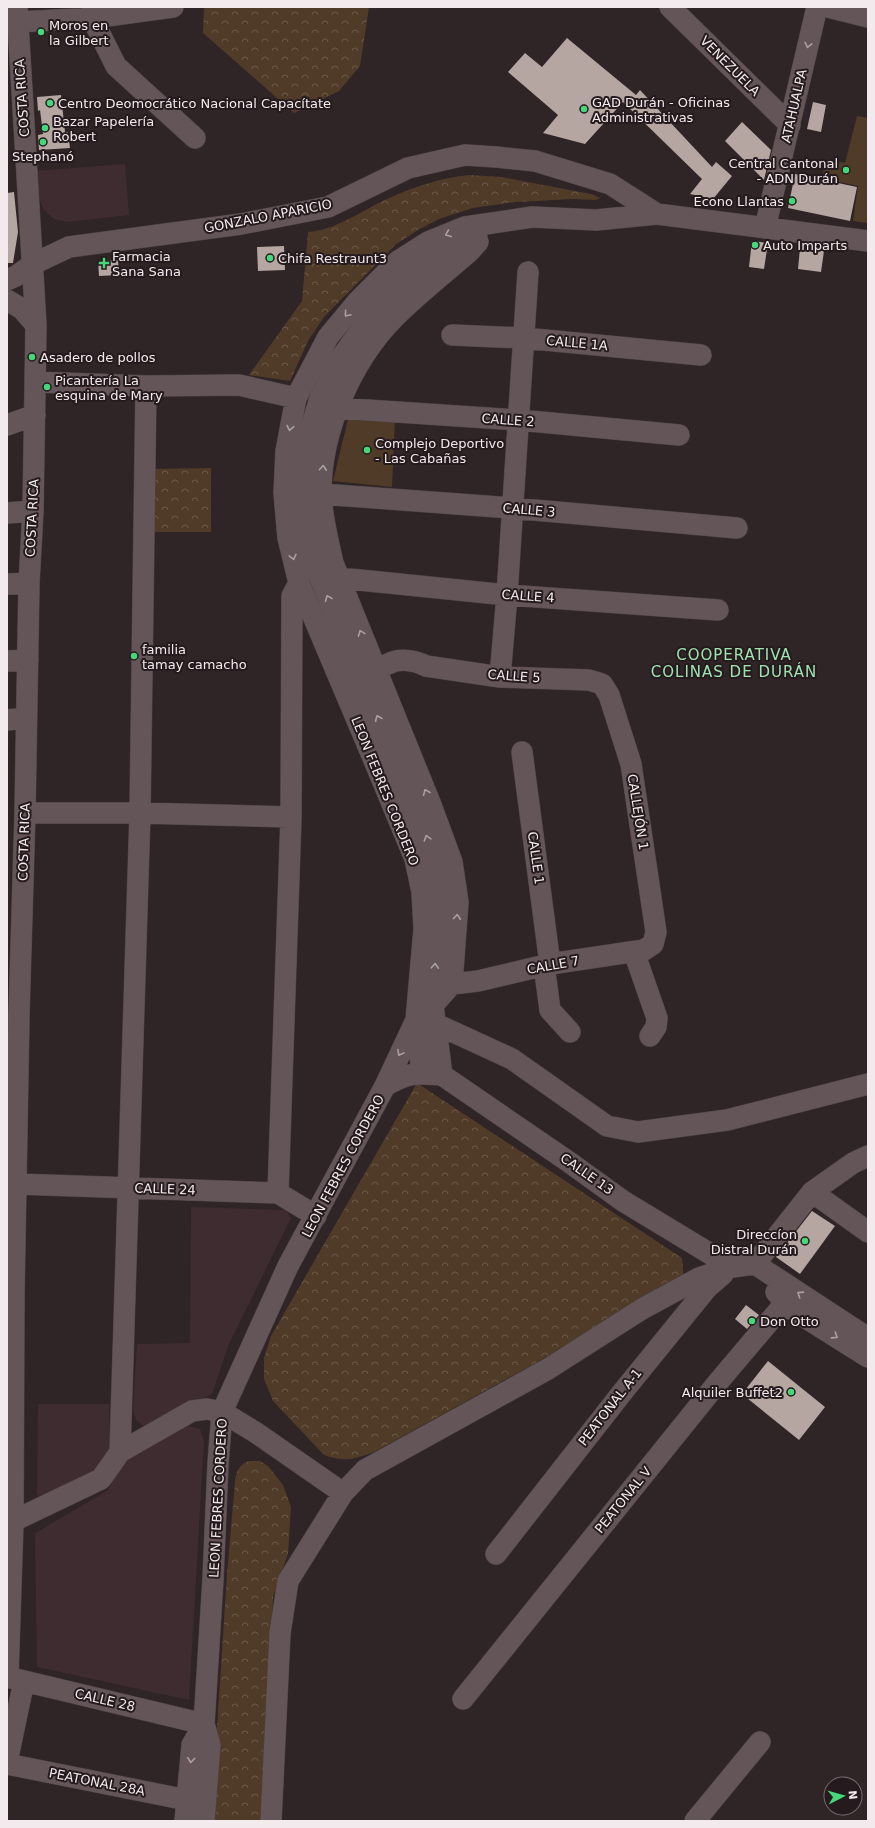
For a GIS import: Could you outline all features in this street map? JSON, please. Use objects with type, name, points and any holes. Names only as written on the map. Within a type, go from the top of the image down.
[{"type":"street","points":[[15,14],[92,13],[173,7]]},
{"type":"street","name":"VENEZUELA","points":[[670,7],[790,125]]},
{"type":"street","name":"ATAHUALPA","points":[[765,228],[817,7]]},
{"type":"street","points":[[828,7],[868,17]]},
{"type":"street","points":[[92,13],[116,66],[195,138]]},
{"type":"street","name":"COSTA RICA","points":[[7,1763],[13,1678],[10,1524],[10,1296],[14,930],[19,823],[17,719],[28,660],[29,583],[33,511],[36,382],[36,324],[33,264],[15,14]]},
{"type":"street","name":"GONZALO APARICIO","points":[[33,264],[69,247],[241,224],[328,208],[408,168],[465,155],[534,161],[610,184],[657,214],[868,241]]},
{"type":"street","name":"LEON FEBRES CORDERO","points":[[204,1821],[210,1745],[204,1724],[222,1412],[288,1266],[386,1086],[404,1075],[432,1074],[422,892],[363,665],[313,561],[304,522],[301,486],[308,439],[320,398],[340,359],[373,314],[411,275],[429,252],[465,227],[494,225],[532,217],[596,220],[657,214]]},
{"type":"street","points":[[386,1086],[428,1016],[452,984],[458,902],[452,862],[431,805],[363,665],[340,578],[333,563],[324,525],[321,494],[325,446],[337,408],[364,354],[394,318],[470,251],[494,225]]},
{"type":"street","name":"LEON FEBRES CORDERO","points":[[363,665],[299,583],[288,538],[284,493],[286,451],[296,398],[328,337],[358,301],[398,260],[429,252]]},
{"type":"street","points":[[7,265],[33,264]]},
{"type":"street","points":[[7,280],[16,276],[33,264]]},
{"type":"street","points":[[500,677],[507,595],[528,272]]},
{"type":"street","points":[[7,300],[22,309],[36,324]]},
{"type":"street","name":"CALLE 1A","points":[[452,335],[524,338],[701,355]]},
{"type":"street","points":[[36,382],[146,386],[239,385],[296,398]]},
{"type":"street","points":[[120,1452],[140,813],[146,386]]},
{"type":"street","name":"CALLE 2","points":[[337,408],[519,420],[679,434]]},
{"type":"street","points":[[7,425],[35,415]]},
{"type":"street","name":"CALLE 3","points":[[321,494],[512,508],[737,528]]},
{"type":"street","points":[[7,513],[33,511]]},
{"type":"street","name":"CALLE 4","points":[[340,578],[507,595],[718,610]]},
{"type":"street","points":[[7,584],[29,583]]},
{"type":"street","points":[[278,1193],[292,817],[292,596],[299,583]]},
{"type":"street","points":[[7,661],[28,660]]},
{"type":"street","name":"CALLE 5","points":[[363,665],[395,660],[419,662],[426,666],[500,677],[589,680],[602,684]]},
{"type":"street","name":"CALLEJÓN 1","points":[[602,684],[609,695],[631,764],[656,932],[653,944]]},
{"type":"street","name":"CALLE 1","points":[[522,752],[547,965],[550,1010],[570,1032]]},
{"type":"street","points":[[19,823],[140,813],[292,817]]},
{"type":"street","name":"CALLE 7","points":[[452,984],[478,981],[547,965],[634,952],[644,950],[653,944]]},
{"type":"street","points":[[634,952],[657,1018],[656,1027],[650,1036]]},
{"type":"street","points":[[428,1016],[512,1059],[607,1126],[638,1132],[727,1120],[868,1084]]},
{"type":"street","name":"CALLE 13","points":[[432,1074],[623,1200],[732,1267]]},
{"type":"street","points":[[755,1264],[812,1192],[853,1163],[868,1156]]},
{"type":"street","name":"CALLE 24","points":[[12,1185],[129,1187],[278,1193],[316,1216]]},
{"type":"street","points":[[812,1192],[868,1232]]},
{"type":"street","points":[[755,1264],[785,1303],[868,1357]]},
{"type":"street","points":[[271,1821],[280,1634],[288,1581],[343,1493],[365,1470],[548,1369],[642,1309],[699,1278],[732,1267],[755,1264],[868,1338]]},
{"type":"street","name":"PEATONAL A-1","points":[[496,1554],[706,1288],[732,1267]]},
{"type":"street","name":"PEATONAL V","points":[[463,1699],[719,1381],[785,1303]]},
{"type":"street","points":[[10,1524],[101,1479],[120,1452],[192,1411],[207,1409],[222,1412],[255,1432],[343,1493]]},
{"type":"street","name":"CALLE 28","points":[[13,1678],[204,1724]]},
{"type":"street","name":"LEON FEBRES CORDERO","points":[[185,1821],[192,1745],[204,1724]]},
{"type":"street","points":[[695,1821],[760,1742]]},
{"type":"street","name":"PEATONAL 28A","points":[[7,1763],[187,1800]]},
{"type":"shaded area","points":[[125,164],[129,215],[67,222],[54,219],[44,210],[38,196],[35,171]]},
{"type":"shaded area","points":[[191,1207],[286,1210],[291,1218],[228,1346],[212,1394],[146,1428],[136,1420],[133,1409],[137,1344],[190,1343]]},
{"type":"shaded area","points":[[38,1404],[109,1404],[110,1448],[98,1468],[48,1493],[37,1496]]},
{"type":"shaded area","points":[[188,1426],[200,1429],[204,1441],[189,1700],[37,1667],[35,1533],[107,1491],[126,1459]]},
{"type":"green space","points":[[204,7],[369,7],[360,66],[339,91],[294,113],[203,33]]},
{"type":"green space","name":"Central Cantonal - ADN Durán","points":[[857,116],[868,118],[868,223],[853,221],[858,186],[821,178],[828,159],[845,163]]},
{"type":"green space","points":[[469,175],[502,177],[591,194],[600,198],[596,200],[574,199],[516,202],[473,208],[439,219],[418,230],[395,245],[324,317],[308,341],[290,381],[249,375],[302,301],[308,232],[328,228],[338,224],[387,199],[417,187],[448,178]]},
{"type":"green space","name":"Complejo Deportivo - Las Cabañas","points":[[349,415],[395,419],[392,487],[333,481]]},
{"type":"green space","points":[[211,468],[211,532],[150,532],[152,469]]},
{"type":"green space","points":[[417,1083],[682,1258],[684,1281],[376,1451],[350,1459],[338,1459],[324,1455],[273,1401],[264,1379],[264,1358],[271,1336]]},
{"type":"green space","points":[[249,1461],[260,1461],[268,1466],[283,1485],[291,1507],[288,1554],[273,1597],[269,1721],[261,1821],[211,1821],[227,1574],[235,1482],[240,1466]]},
{"type":"building","name":"GAD Durán - Oficinas Administrativas","points":[[567,38],[636,95],[640,90],[712,167],[716,162],[732,176],[713,199],[690,194],[702,179],[623,102],[585,144],[543,133],[558,115],[508,72],[525,53],[542,67]]},
{"type":"building","points":[[61,95],[65,132],[68,132],[70,148],[39,150],[38,135],[43,134],[40,110],[38,111],[37,97]]},
{"type":"building","points":[[813,102],[826,105],[821,132],[807,129]]},
{"type":"building","points":[[742,122],[771,150],[764,180],[725,141]]},
{"type":"building","points":[[795,174],[857,187],[850,221],[788,208]]},
{"type":"building","points":[[14,192],[18,232],[13,263],[7,263],[7,193]]},
{"type":"building","points":[[752,241],[768,243],[764,269],[749,267]]},
{"type":"building","points":[[284,246],[285,270],[258,271],[257,247]]},
{"type":"building","points":[[800,248],[824,251],[821,272],[798,269]]},
{"type":"building","points":[[118,260],[119,275],[99,276],[98,261]]},
{"type":"building","name":"Direccíon Distral Durán","points":[[812,1211],[835,1226],[800,1274],[776,1257]]},
{"type":"building","points":[[746,1305],[759,1315],[747,1329],[735,1319]]},
{"type":"building","points":[[768,1361],[825,1407],[799,1440],[742,1394]]},
{"type":"place","name":"Moros en la Gilbert","points":[[41,32]]},
{"type":"place","name":"Centro Deomocrático Nacional Capacítate","points":[[50,103]]},
{"type":"place","name":"GAD Durán - Oficinas Administrativas","points":[[584,109]]},
{"type":"place","name":"Bazar Papelería Robert","points":[[45,128]]},
{"type":"place","name":"Stephanó","points":[[43,142]]},
{"type":"place","name":"Central Cantonal - ADN Durán","points":[[846,170]]},
{"type":"place","name":"Econo Llantas","points":[[792,201]]},
{"type":"place","name":"Auto Imparts","points":[[755,245]]},
{"type":"place","name":"Chifa Restraunt3","points":[[270,258]]},
{"type":"place","name":"Farmacia Sana Sana","points":[[104,263]]},
{"type":"place","name":"Asadero de pollos","points":[[32,357]]},
{"type":"place","name":"Picantería La esquina de Mary","points":[[47,387]]},
{"type":"place","name":"Complejo Deportivo - Las Cabañas","points":[[367,450]]},
{"type":"place","name":"familia tamay camacho","points":[[134,656]]},
{"type":"place","name":"Direccíon Distral Durán","points":[[805,1241]]},
{"type":"place","name":"Don Otto","points":[[752,1321]]},
{"type":"place","name":"Alquiler Buffet2","points":[[791,1392]]},
{"type":"district","name":"COOPERATIVA COLINAS DE DURÁN","points":[[734,664]]}]
